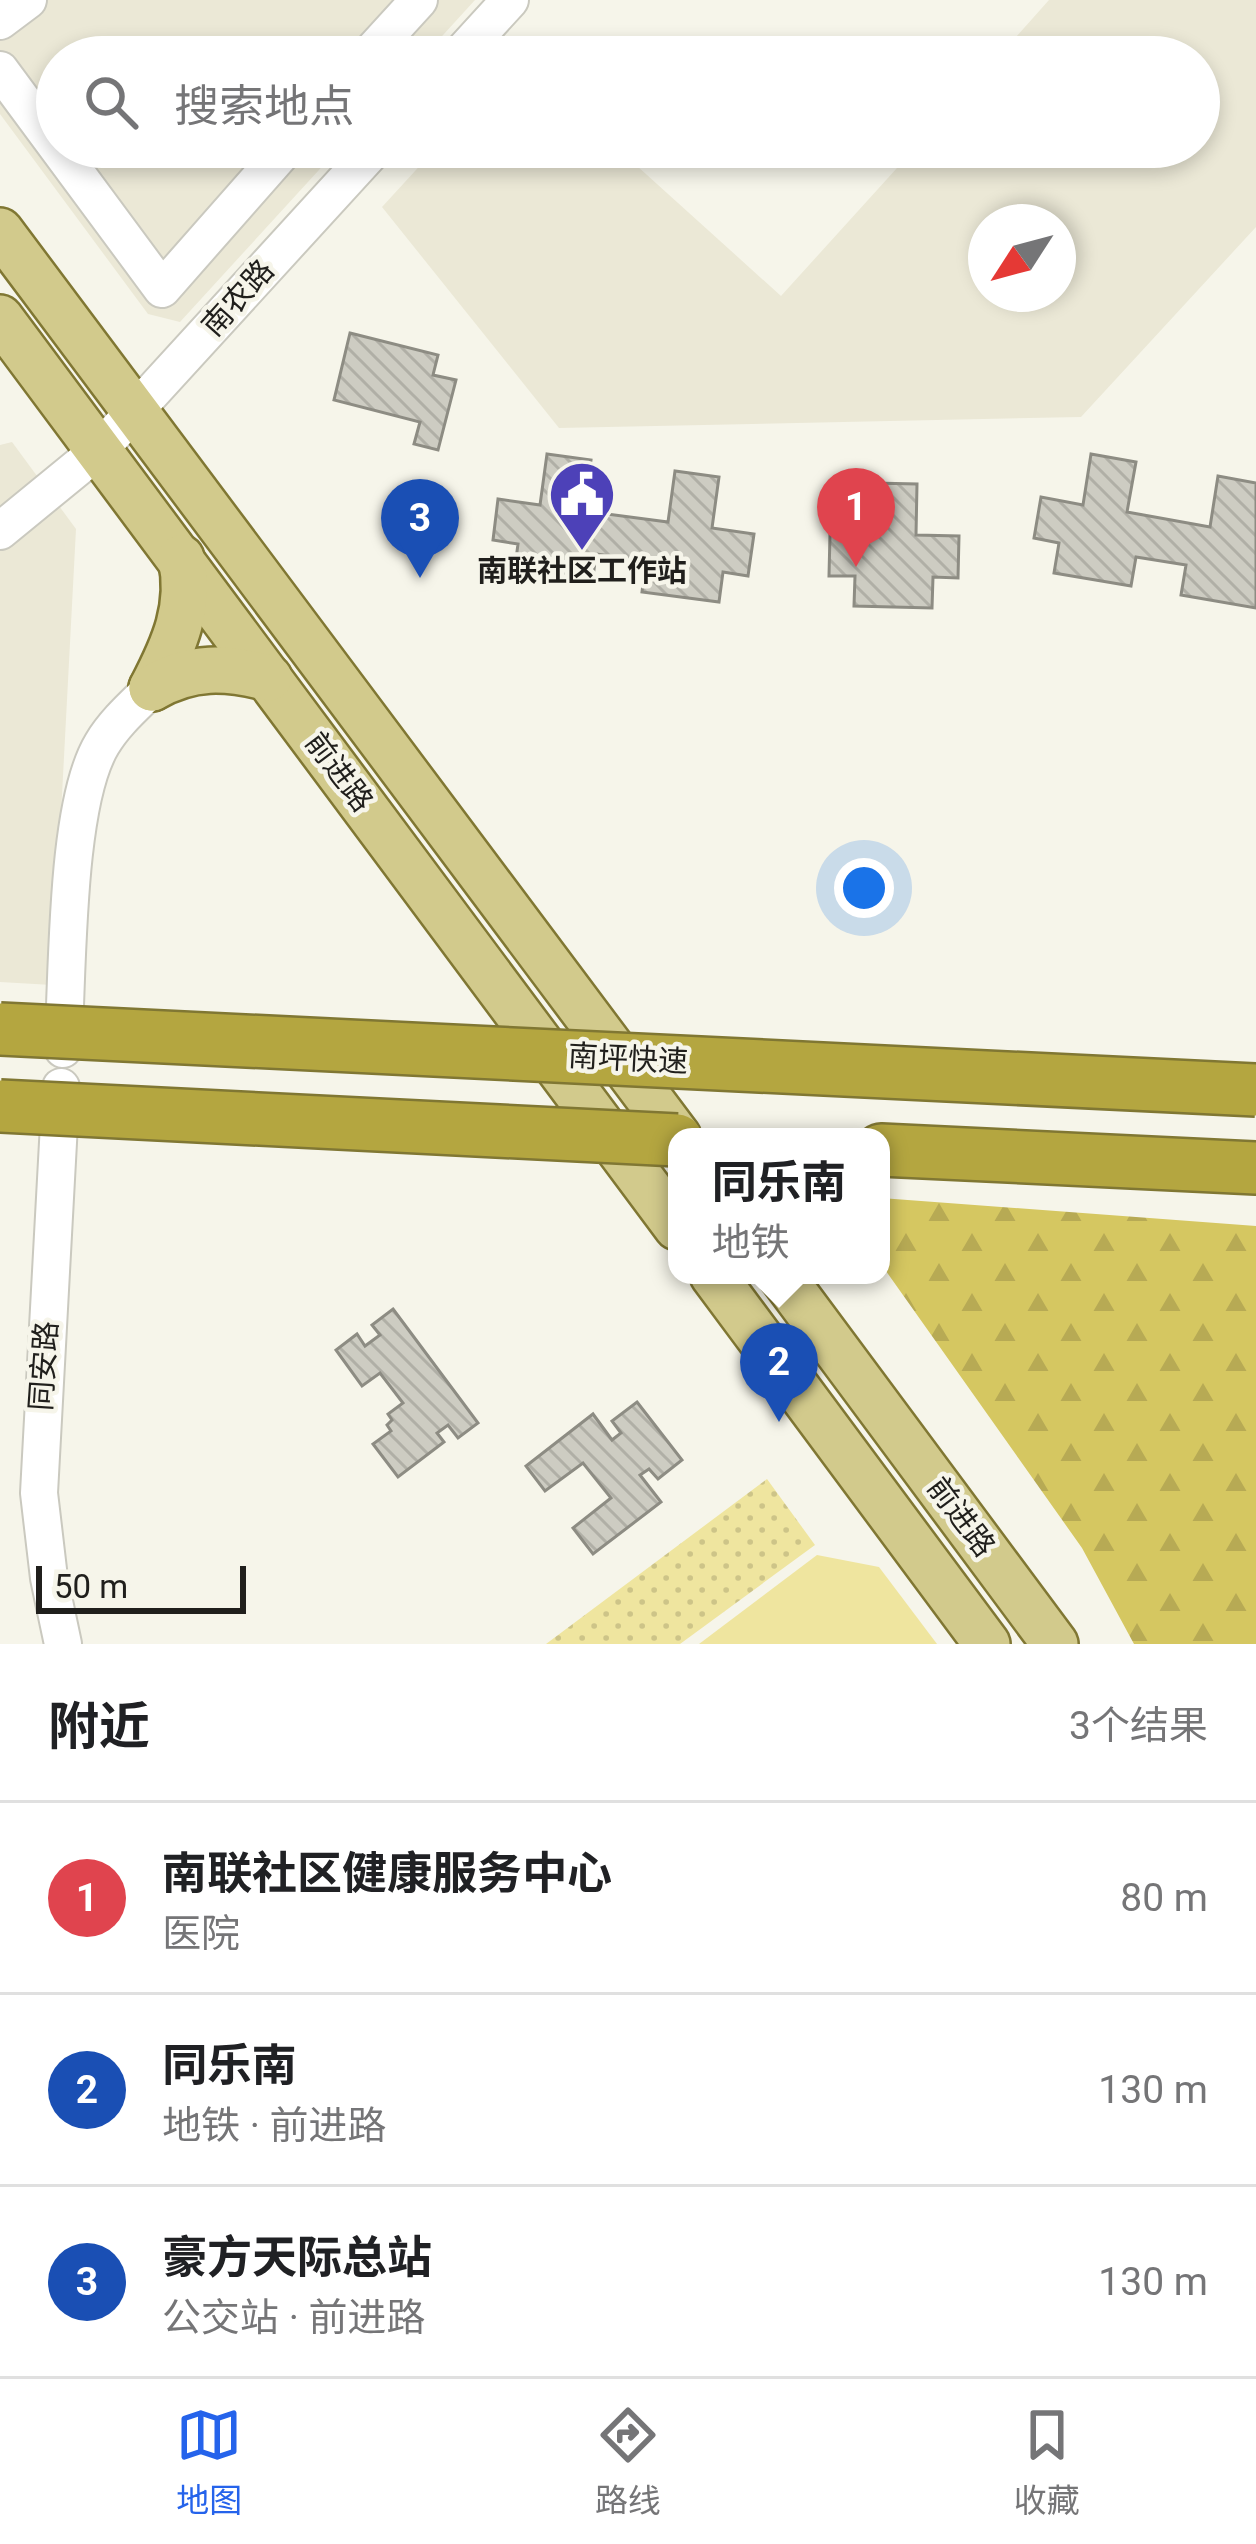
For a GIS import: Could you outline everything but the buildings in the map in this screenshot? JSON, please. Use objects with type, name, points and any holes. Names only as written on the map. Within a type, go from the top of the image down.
[{"type":"highway","name":"南坪快速","points":[[0,1028],[1256,1090]]},
{"type":"highway","points":[[0,1106],[668,1138]]},
{"type":"highway","points":[[890,1147],[1256,1164]]},
{"type":"main road","name":"前进路","points":[[0,231],[670,1128]]},
{"type":"main road","name":"前进路","points":[[0,318],[668,1215]]},
{"type":"main road","points":[[152,688],[178,637],[186,580],[181,558]]},
{"type":"main road","points":[[152,688],[200,669],[234,669],[269,678]]},
{"type":"main road","name":"前进路","points":[[720,1284],[987,1644]]},
{"type":"main road","name":"前进路","points":[[788,1284],[1055,1644]]},
{"type":"street","points":[[0,21],[28,0]]},
{"type":"street","points":[[387,36],[419,0]]},
{"type":"street","points":[[477,36],[510,0]]},
{"type":"street","points":[[0,70],[36,119]]},
{"type":"street","points":[[72,168],[162,289],[269,168]]},
{"type":"street","name":"南农路","points":[[0,531],[99,450],[357,168]]},
{"type":"street","points":[[63,1049],[77,827],[88,774],[102,743],[152,688]]},
{"type":"street","name":"同安路","points":[[61,1087],[39,1493],[63,1644]]},
{"type":"shaded area","points":[[0,0],[475,0],[442,36],[36,36],[36,163],[0,114]]},
{"type":"shaded area","points":[[1049,0],[1256,0],[1256,227],[1081,417],[559,428],[382,207],[418,168],[639,168],[781,296],[897,168],[1220,168],[1220,36],[1017,36]]},
{"type":"shaded area","points":[[40,168],[321,168],[180,322],[148,314]]},
{"type":"shaded area","points":[[12,442],[76,529],[52,985],[0,982],[0,445]]},
{"type":"shaded area","points":[[767,1479],[815,1545],[680,1644],[546,1644]]},
{"type":"shaded area","points":[[817,1555],[879,1567],[937,1644],[699,1644]]},
{"type":"green space","points":[[890,1199],[1256,1226],[1256,1644],[1134,1644],[1082,1548],[890,1277]]},
{"type":"place","name":"南联社区工作站","points":[[582,553]]},
{"type":"place","name":"南联社区健康服务中心","points":[[856,567]]},
{"type":"place","name":"豪方天际总站","points":[[420,578]]},
{"type":"place","name":"同乐南","points":[[779,1422]]}]
